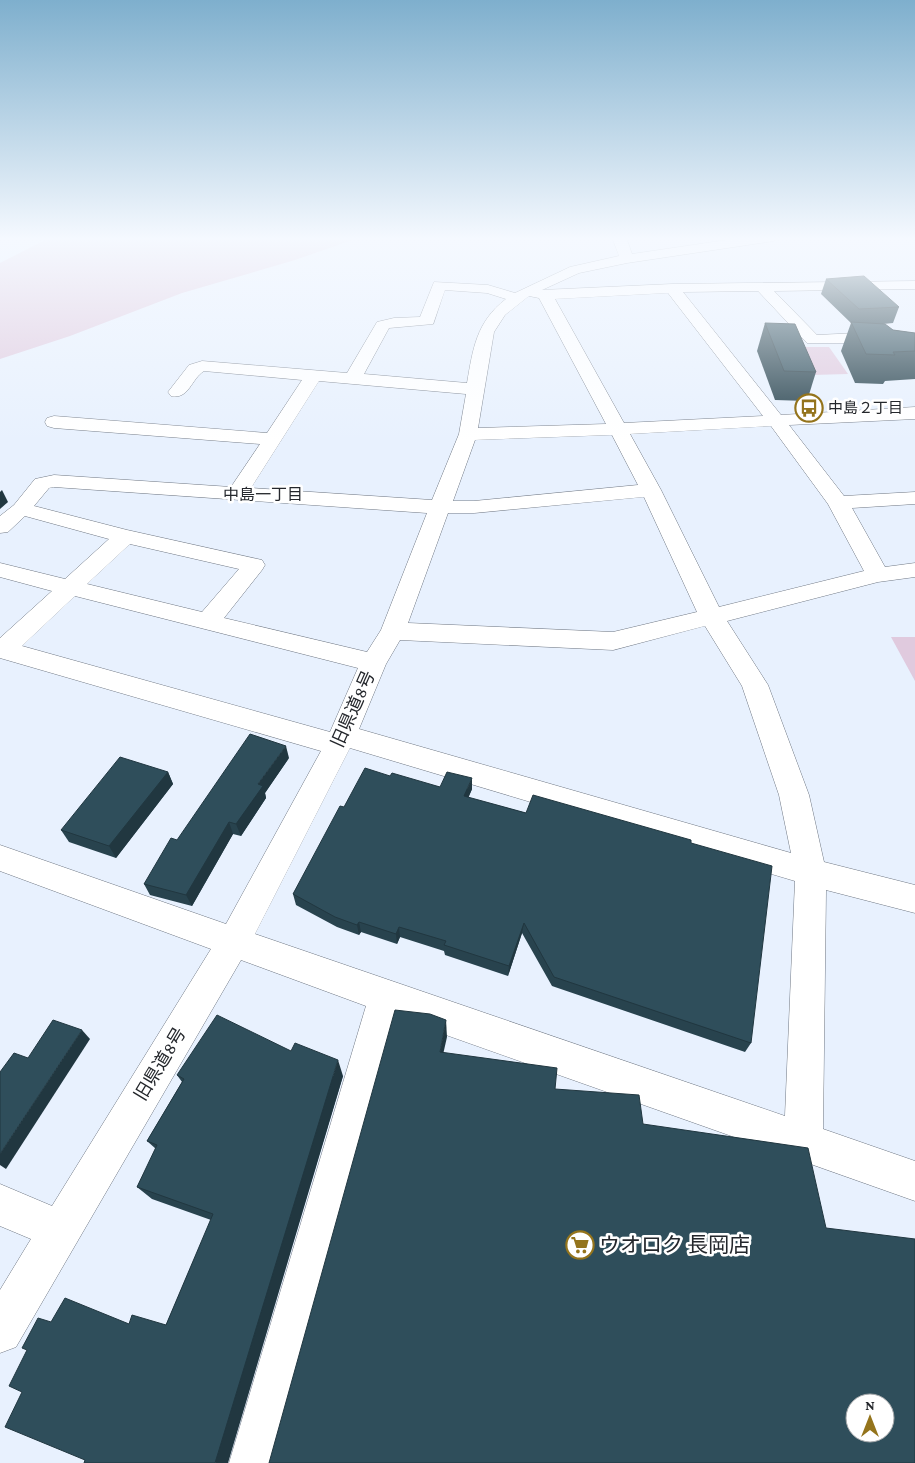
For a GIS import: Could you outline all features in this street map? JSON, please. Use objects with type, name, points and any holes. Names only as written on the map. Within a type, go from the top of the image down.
[{"type":"street","points":[[353,378],[383,326],[392,322],[416,324],[427,321],[432,305]]},
{"type":"street","name":"旧県道8号","points":[[0,1331],[233,943],[341,740],[373,663],[393,631],[468,434],[486,332],[498,312],[507,305]]},
{"type":"street","points":[[550,305],[651,490],[712,617],[755,685],[794,794],[811,872],[803,1142]]},
{"type":"street","points":[[686,305],[739,371],[838,503],[878,575]]},
{"type":"street","points":[[780,305],[813,340],[858,338],[877,342],[888,353],[915,356]]},
{"type":"street","points":[[177,392],[195,369],[202,366],[475,389]]},
{"type":"street","points":[[237,494],[313,376]]},
{"type":"street","points":[[468,434],[913,415]]},
{"type":"street","points":[[54,422],[274,439]]},
{"type":"street","points":[[0,527],[21,509],[42,483],[54,481],[439,507],[474,507],[651,490]]},
{"type":"street","points":[[838,503],[915,498]]},
{"type":"street","points":[[21,509],[125,536],[254,565],[206,622]]},
{"type":"street","points":[[125,536],[69,587],[4,654],[341,740],[811,872],[915,899]]},
{"type":"street","points":[[0,570],[373,663]]},
{"type":"street","points":[[393,631],[612,642],[878,575],[915,570]]},
{"type":"street","points":[[0,858],[233,943],[308,967],[386,997],[915,1181]]},
{"type":"street","points":[[253,1463],[386,997]]},
{"type":"street","points":[[0,1205],[61,1231]]},
{"type":"shaded area","points":[[0,305],[150,305],[70,336],[0,359]]},
{"type":"shaded area","points":[[797,347],[829,347],[848,374],[812,375]]},
{"type":"shaded area","points":[[891,637],[915,637],[915,681]]},
{"type":"building","points":[[855,305],[897,305],[899,307],[859,309]]},
{"type":"building","points":[[851,322],[885,324],[893,330],[915,333],[915,351],[893,352],[895,355],[866,354]]},
{"type":"building","points":[[765,323],[795,324],[816,372],[784,371]]},
{"type":"building","points":[[250,734],[286,746],[258,784],[263,786],[236,824],[229,822],[186,895],[144,884],[171,838],[177,840]]},
{"type":"building","points":[[120,757],[168,772],[109,846],[61,830]]},
{"type":"building","points":[[365,768],[390,776],[392,773],[440,787],[447,772],[472,778],[464,796],[526,813],[533,795],[691,840],[691,843],[772,866],[751,1043],[554,977],[524,923],[509,966],[444,945],[446,941],[399,927],[396,934],[359,922],[357,925],[335,917],[293,894],[340,806],[344,807]]},
{"type":"building","name":"ウオロク 長岡店","points":[[395,1010],[430,1014],[446,1020],[440,1052],[557,1068],[555,1089],[639,1095],[643,1124],[808,1148],[826,1228],[915,1239],[915,1463],[269,1463]]},
{"type":"building","points":[[217,1015],[291,1051],[295,1043],[338,1060],[215,1463],[84,1463],[85,1460],[5,1427],[22,1392],[9,1386],[27,1350],[22,1348],[38,1318],[51,1322],[65,1298],[129,1324],[132,1315],[166,1325],[213,1214],[137,1187],[157,1145],[147,1141],[184,1079],[177,1075]]},
{"type":"building","points":[[53,1020],[82,1030],[0,1154],[0,1072],[14,1053],[28,1058]]},
{"type":"place","name":"中島２丁目","points":[[809,408]]},
{"type":"place","name":"ウオロク 長岡店","points":[[580,1245]]},
{"type":"district","name":"中島一丁目","points":[[263,494]]}]
